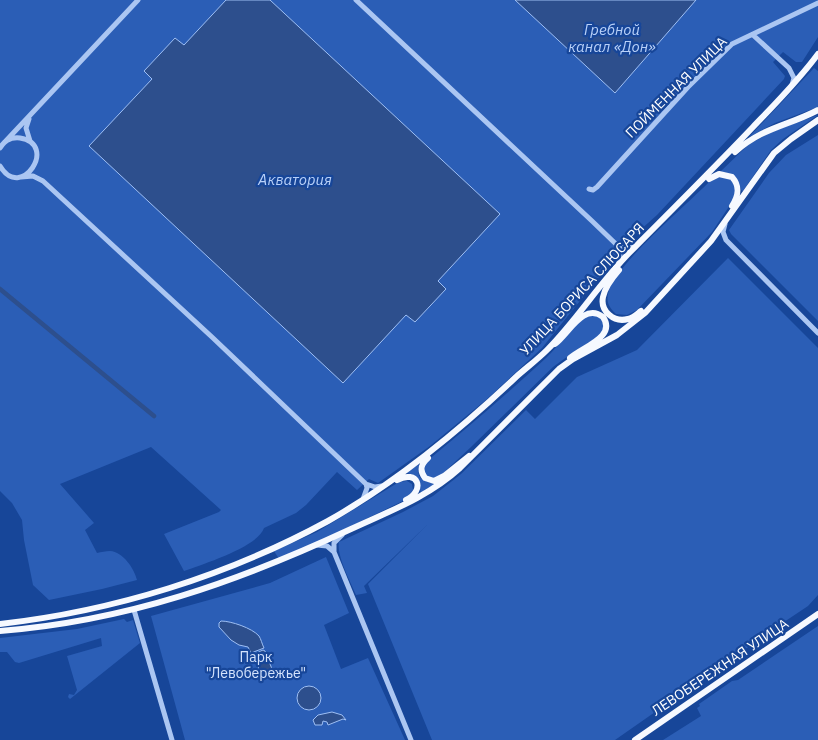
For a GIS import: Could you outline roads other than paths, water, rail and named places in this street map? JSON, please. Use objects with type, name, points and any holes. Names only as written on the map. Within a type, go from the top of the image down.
[{"type":"main road","name":"УЛИЦА БОРИСА СЛЮСАРЯ","points":[[0,624],[88,610],[164,590],[231,566],[329,520],[379,488],[446,440],[546,350],[618,264],[687,197],[791,88],[818,54]]},
{"type":"main road","points":[[687,197],[693,195],[733,154],[754,137],[818,110]]},
{"type":"main road","points":[[559,369],[626,329],[645,312],[701,252],[723,225],[774,153],[818,120]]},
{"type":"main road","points":[[709,179],[719,174],[724,174],[732,177],[737,185],[738,194],[736,200],[720,224],[723,225]]},
{"type":"main road","points":[[627,255],[628,258],[609,283],[603,297],[604,308],[611,317],[621,320],[634,316],[662,288],[667,288]]},
{"type":"main road","points":[[0,631],[89,620],[168,601],[278,562],[414,501],[447,480],[575,353],[598,340],[606,330],[606,321],[600,314],[593,312],[585,314],[564,337],[546,350]]},
{"type":"main road","points":[[446,440],[421,466],[422,475],[427,480],[439,479],[466,456],[472,456]]},
{"type":"main road","points":[[379,488],[382,489],[404,477],[412,477],[417,482],[418,489],[413,496],[390,508],[386,513]]},
{"type":"main road","name":"ЛЕВОБЕРЕЖНАЯ УЛИЦА","points":[[635,740],[818,614]]},
{"type":"street","points":[[1,146],[138,0]]},
{"type":"street","points":[[356,0],[619,247],[628,248],[635,246]]},
{"type":"street","name":"ПОЙМЕННАЯ УЛИЦА","points":[[589,189],[593,190],[597,187],[717,57],[732,44],[818,3]]},
{"type":"street","points":[[753,35],[789,68],[794,78],[791,88]]},
{"type":"street","points":[[789,68],[800,72],[809,66]]},
{"type":"street","points":[[30,116],[26,128],[28,138],[36,151],[37,169],[43,181]]},
{"type":"street","points":[[1,146],[9,139],[17,138],[25,139],[32,144]]},
{"type":"street","points":[[21,176],[32,170],[37,159]]},
{"type":"street","points":[[0,166],[8,175],[33,176],[43,181],[213,338],[366,484],[379,488]]},
{"type":"street","points":[[723,225],[726,240],[818,333]]},
{"type":"street","points":[[618,264],[619,247]]},
{"type":"street","points":[[363,498],[367,488],[366,484]]},
{"type":"street","points":[[346,531],[334,543],[334,552],[412,740]]},
{"type":"street","points":[[317,545],[327,546],[334,552]]},
{"type":"street","points":[[134,610],[172,740]]},
{"type":"water","name":"Акватория","points":[[226,0],[270,0],[500,214],[438,281],[446,289],[415,322],[406,315],[343,383],[89,146],[152,79],[144,71],[175,38],[184,45]]},
{"type":"water","name":"Гребной канал «Дон»","points":[[515,0],[696,0],[615,93]]},
{"type":"water","points":[[221,621],[252,630],[259,636],[264,648],[251,653],[248,647],[239,645],[231,640],[219,627]]},
{"type":"water","points":[[263,650],[272,669],[267,674],[256,664],[252,655]]},
{"type":"water","points":[[309,686],[318,689],[321,698],[318,707],[309,710],[300,707],[297,698],[300,689]]},
{"type":"water","points":[[332,712],[342,715],[346,720],[343,719],[328,725],[327,722],[323,721],[322,725],[315,725],[313,720],[318,715]]},
{"type":"waterway","points":[[0,289],[154,416]]},
{"type":"park label","name":"Парк \"Левобережье\"","points":[[256,666]]}]
